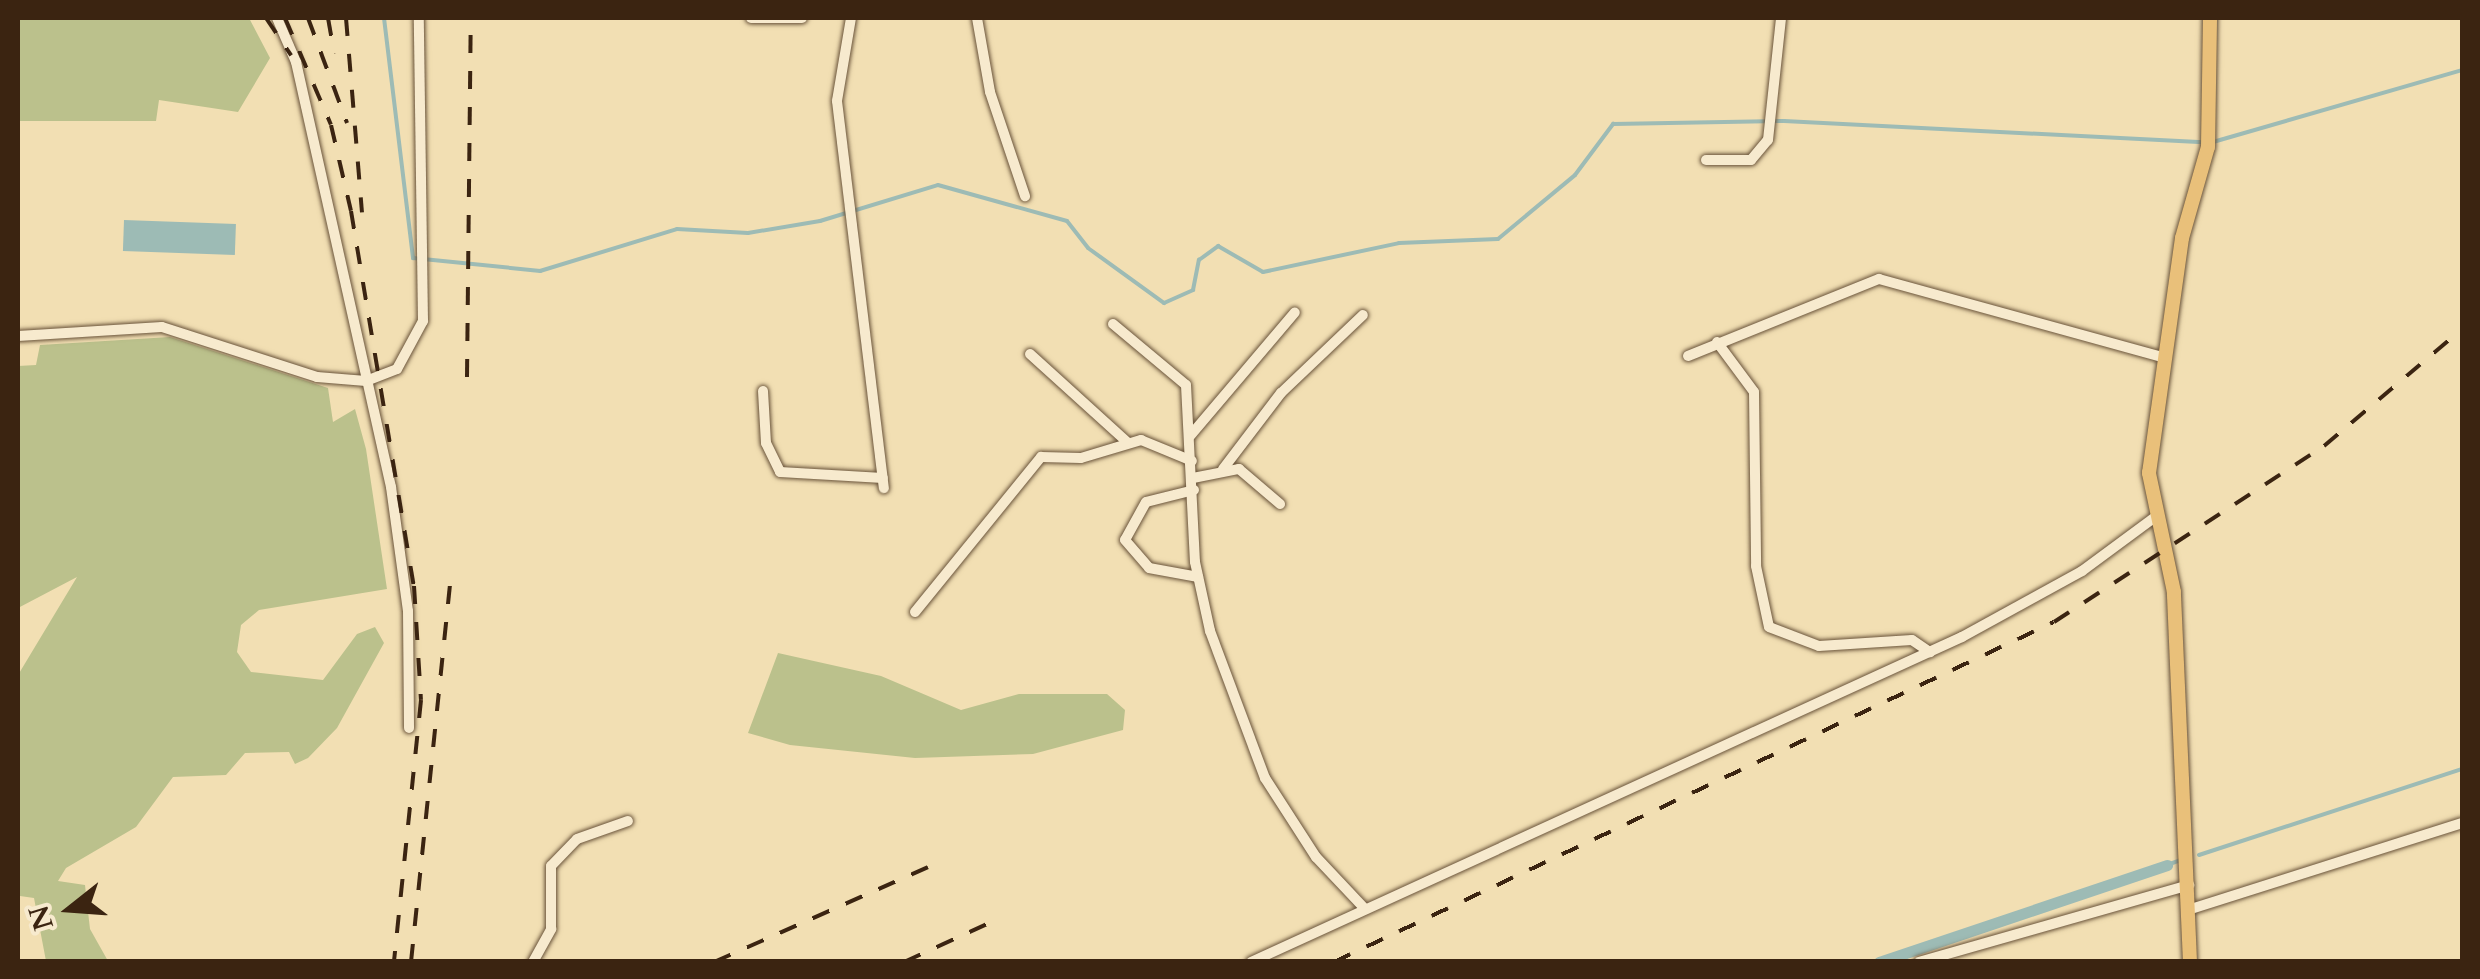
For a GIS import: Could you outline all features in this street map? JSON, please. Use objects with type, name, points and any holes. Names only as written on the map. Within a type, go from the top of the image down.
[{"type":"main road","points":[[2190,962],[2190,885],[2174,592],[2155,517],[2149,472],[2162,358],[2208,143],[2210,18]]},
{"type":"street","points":[[276,18],[296,62],[403,558],[409,728]]},
{"type":"street","points":[[18,336],[162,327],[299,373],[366,380],[416,348],[422,262],[419,18]]},
{"type":"street","points":[[751,18],[802,18]]},
{"type":"street","points":[[762,391],[766,443],[780,472],[884,483],[838,66],[851,18]]},
{"type":"street","points":[[977,18],[990,92],[1025,196]]},
{"type":"street","points":[[1706,160],[1750,160],[1775,122],[1781,18]]},
{"type":"street","points":[[1688,356],[1888,280],[2162,358]]},
{"type":"street","points":[[1190,436],[1296,312]]},
{"type":"street","points":[[1198,577],[1149,568],[1125,540],[1146,502],[1223,469],[1281,394],[1363,315]]},
{"type":"street","points":[[1113,324],[1182,375],[1194,484],[1198,577],[1265,778],[1316,857],[1366,909]]},
{"type":"street","points":[[1717,342],[1754,392],[1756,566],[1769,627],[1820,646],[1912,640],[1930,652]]},
{"type":"street","points":[[1030,354],[1128,443],[1192,460]]},
{"type":"street","points":[[916,612],[1042,457],[1081,458],[1128,443]]},
{"type":"street","points":[[1223,469],[1250,474],[1280,504]]},
{"type":"street","points":[[1250,962],[1930,652],[2082,571],[2155,517]]},
{"type":"street","points":[[533,962],[551,930],[552,866],[577,839],[628,821]]},
{"type":"street","points":[[2191,910],[2462,823]]},
{"type":"street","points":[[1919,962],[2190,885]]},
{"type":"green space","points":[[18,18],[249,18],[270,58],[238,112],[159,100],[156,121],[18,121]]},
{"type":"green space","points":[[170,337],[328,388],[333,422],[355,409],[366,449],[387,589],[259,610],[241,625],[237,652],[251,672],[323,680],[357,634],[375,627],[384,643],[337,728],[308,758],[295,764],[289,752],[245,753],[226,775],[173,777],[136,827],[66,868],[58,881],[85,885],[90,929],[108,961],[46,961],[34,898],[20,896],[18,881],[18,675],[77,577],[18,608],[18,366],[36,365],[40,345]]},
{"type":"green space","points":[[778,653],[881,676],[961,710],[1019,694],[1107,694],[1125,710],[1123,730],[1033,754],[915,758],[790,745],[748,733]]},
{"type":"water","points":[[124,220],[236,224],[235,255],[123,251]]},
{"type":"waterway","points":[[384,18],[413,258],[540,271],[677,229],[748,233],[820,221],[938,185],[1067,221],[1088,248],[1164,303],[1193,290],[1199,260],[1218,246],[1263,272],[1399,243],[1498,239],[1575,175],[1613,124],[1784,121],[2203,142]]},
{"type":"waterway","points":[[2213,142],[2462,70]]},
{"type":"waterway","points":[[2199,855],[2462,769]]},
{"type":"waterway","points":[[2167,865],[2181,860]]},
{"type":"waterway","points":[[1879,962],[2167,865]]},
{"type":"railway","points":[[266,18],[291,55]]},
{"type":"railway","points":[[285,18],[331,125],[351,211],[414,586],[421,700],[394,962]]},
{"type":"railway","points":[[308,18],[347,123]]},
{"type":"railway","points":[[328,18],[334,53]]},
{"type":"railway","points":[[346,18],[362,212]]},
{"type":"railway","points":[[467,377],[471,18]]},
{"type":"railway","points":[[1334,962],[2054,622],[2324,446],[2462,329]]},
{"type":"railway","points":[[411,962],[451,572]]},
{"type":"railway","points":[[714,962],[928,867]]},
{"type":"railway","points":[[904,962],[989,923]]}]
